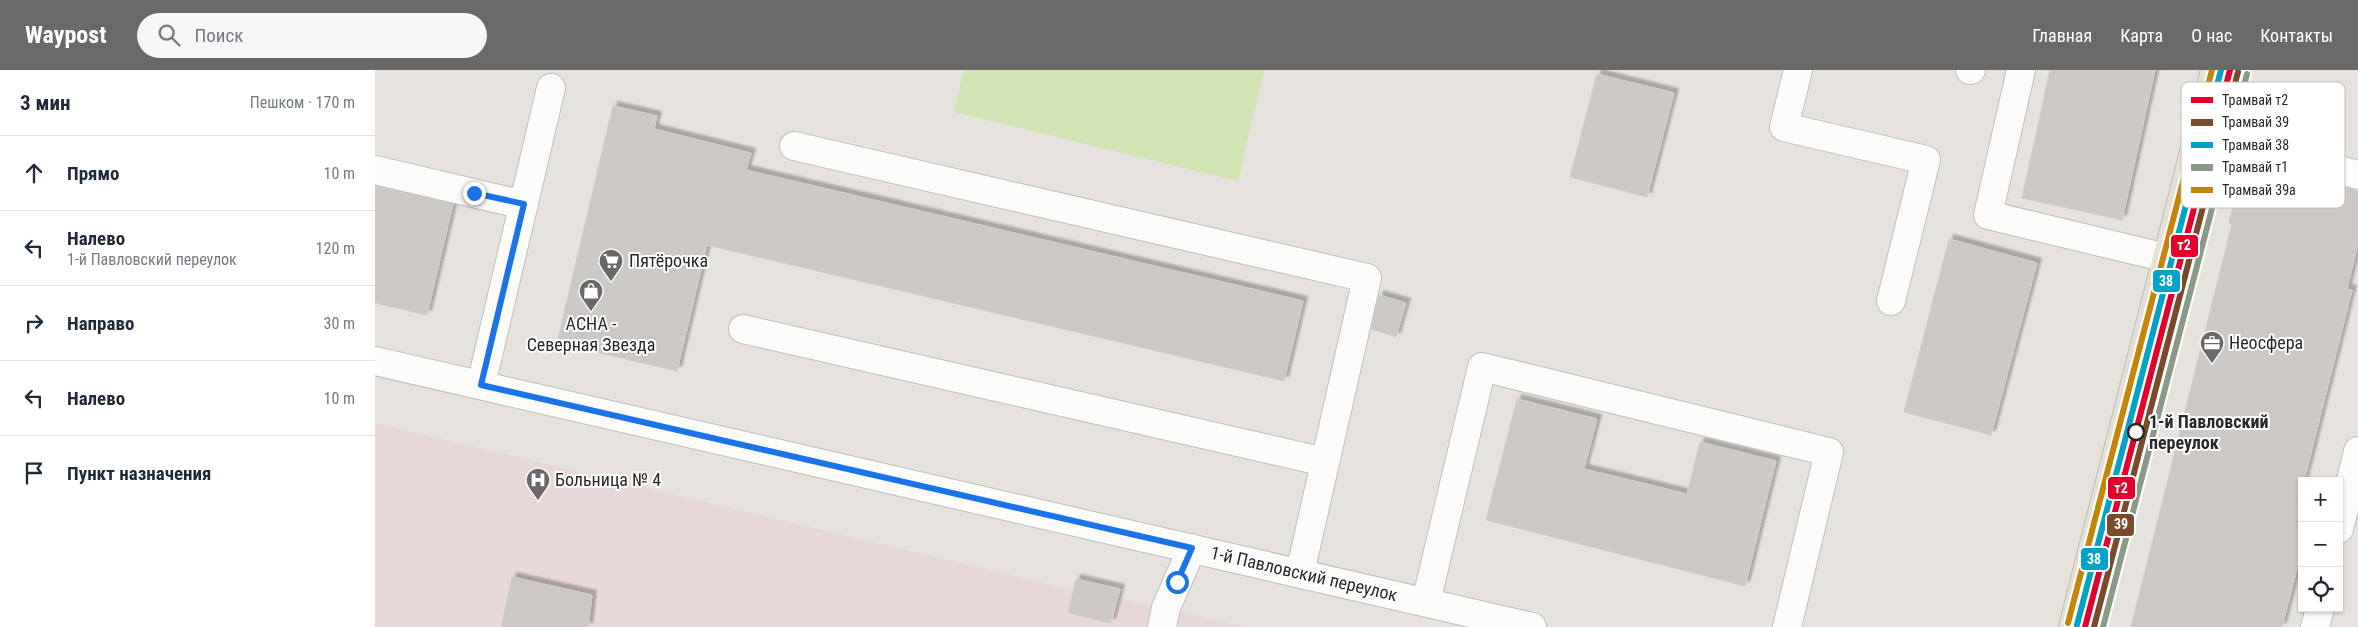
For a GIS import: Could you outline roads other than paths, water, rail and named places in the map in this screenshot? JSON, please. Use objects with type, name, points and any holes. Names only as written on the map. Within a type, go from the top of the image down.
[{"type":"main road","points":[[2073,627],[2181,204]]},
{"type":"street","points":[[1798,70],[1785,127],[1926,160],[1891,301]]},
{"type":"street","points":[[2021,70],[1988,215],[2167,258]]},
{"type":"street","points":[[481,385],[551,88]]},
{"type":"street","points":[[794,146],[1367,278],[1299,573]]},
{"type":"street","points":[[375,170],[524,204]]},
{"type":"street","points":[[2345,172],[2358,175]]},
{"type":"street","points":[[743,329],[1325,462]]},
{"type":"street","name":"1-й Павловский переулок","points":[[375,361],[1532,627]]},
{"type":"street","points":[[1426,602],[1482,367],[1829,452],[1787,627]]},
{"type":"street","points":[[2341,522],[2358,451]]},
{"type":"street","points":[[1162,627],[1165,608],[1192,548]]},
{"type":"street","points":[[2315,627],[2319,612]]},
{"type":"tram line","name":"39а","points":[[2209,82],[2212,70]]},
{"type":"tram line","name":"38","points":[[2218,82],[2221,70]]},
{"type":"tram line","name":"т2","points":[[2227,82],[2230,70]]},
{"type":"tram line","name":"39","points":[[2235,82],[2238,72]]},
{"type":"tram line","name":"т1","points":[[2245,82],[2247,74]]},
{"type":"tram line","name":"39а","points":[[2068,623],[2181,189]]},
{"type":"tram line","name":"38","points":[[2077,625],[2185,208]]},
{"type":"tram line","name":"т2","points":[[2085,627],[2194,208]]},
{"type":"tram line","name":"39","points":[[2094,627],[2203,208]]},
{"type":"tram line","name":"т1","points":[[2103,627],[2212,208]]},
{"type":"place","name":"Пятёрочка","points":[[611,282]]},
{"type":"place","name":"АСНА - Северная Звезда","points":[[591,312]]},
{"type":"place","name":"Неосфера","points":[[2212,364]]},
{"type":"place","name":"1-й Павловский переулок","points":[[2136,432]]},
{"type":"place","name":"Больница № 4","points":[[538,501]]}]
